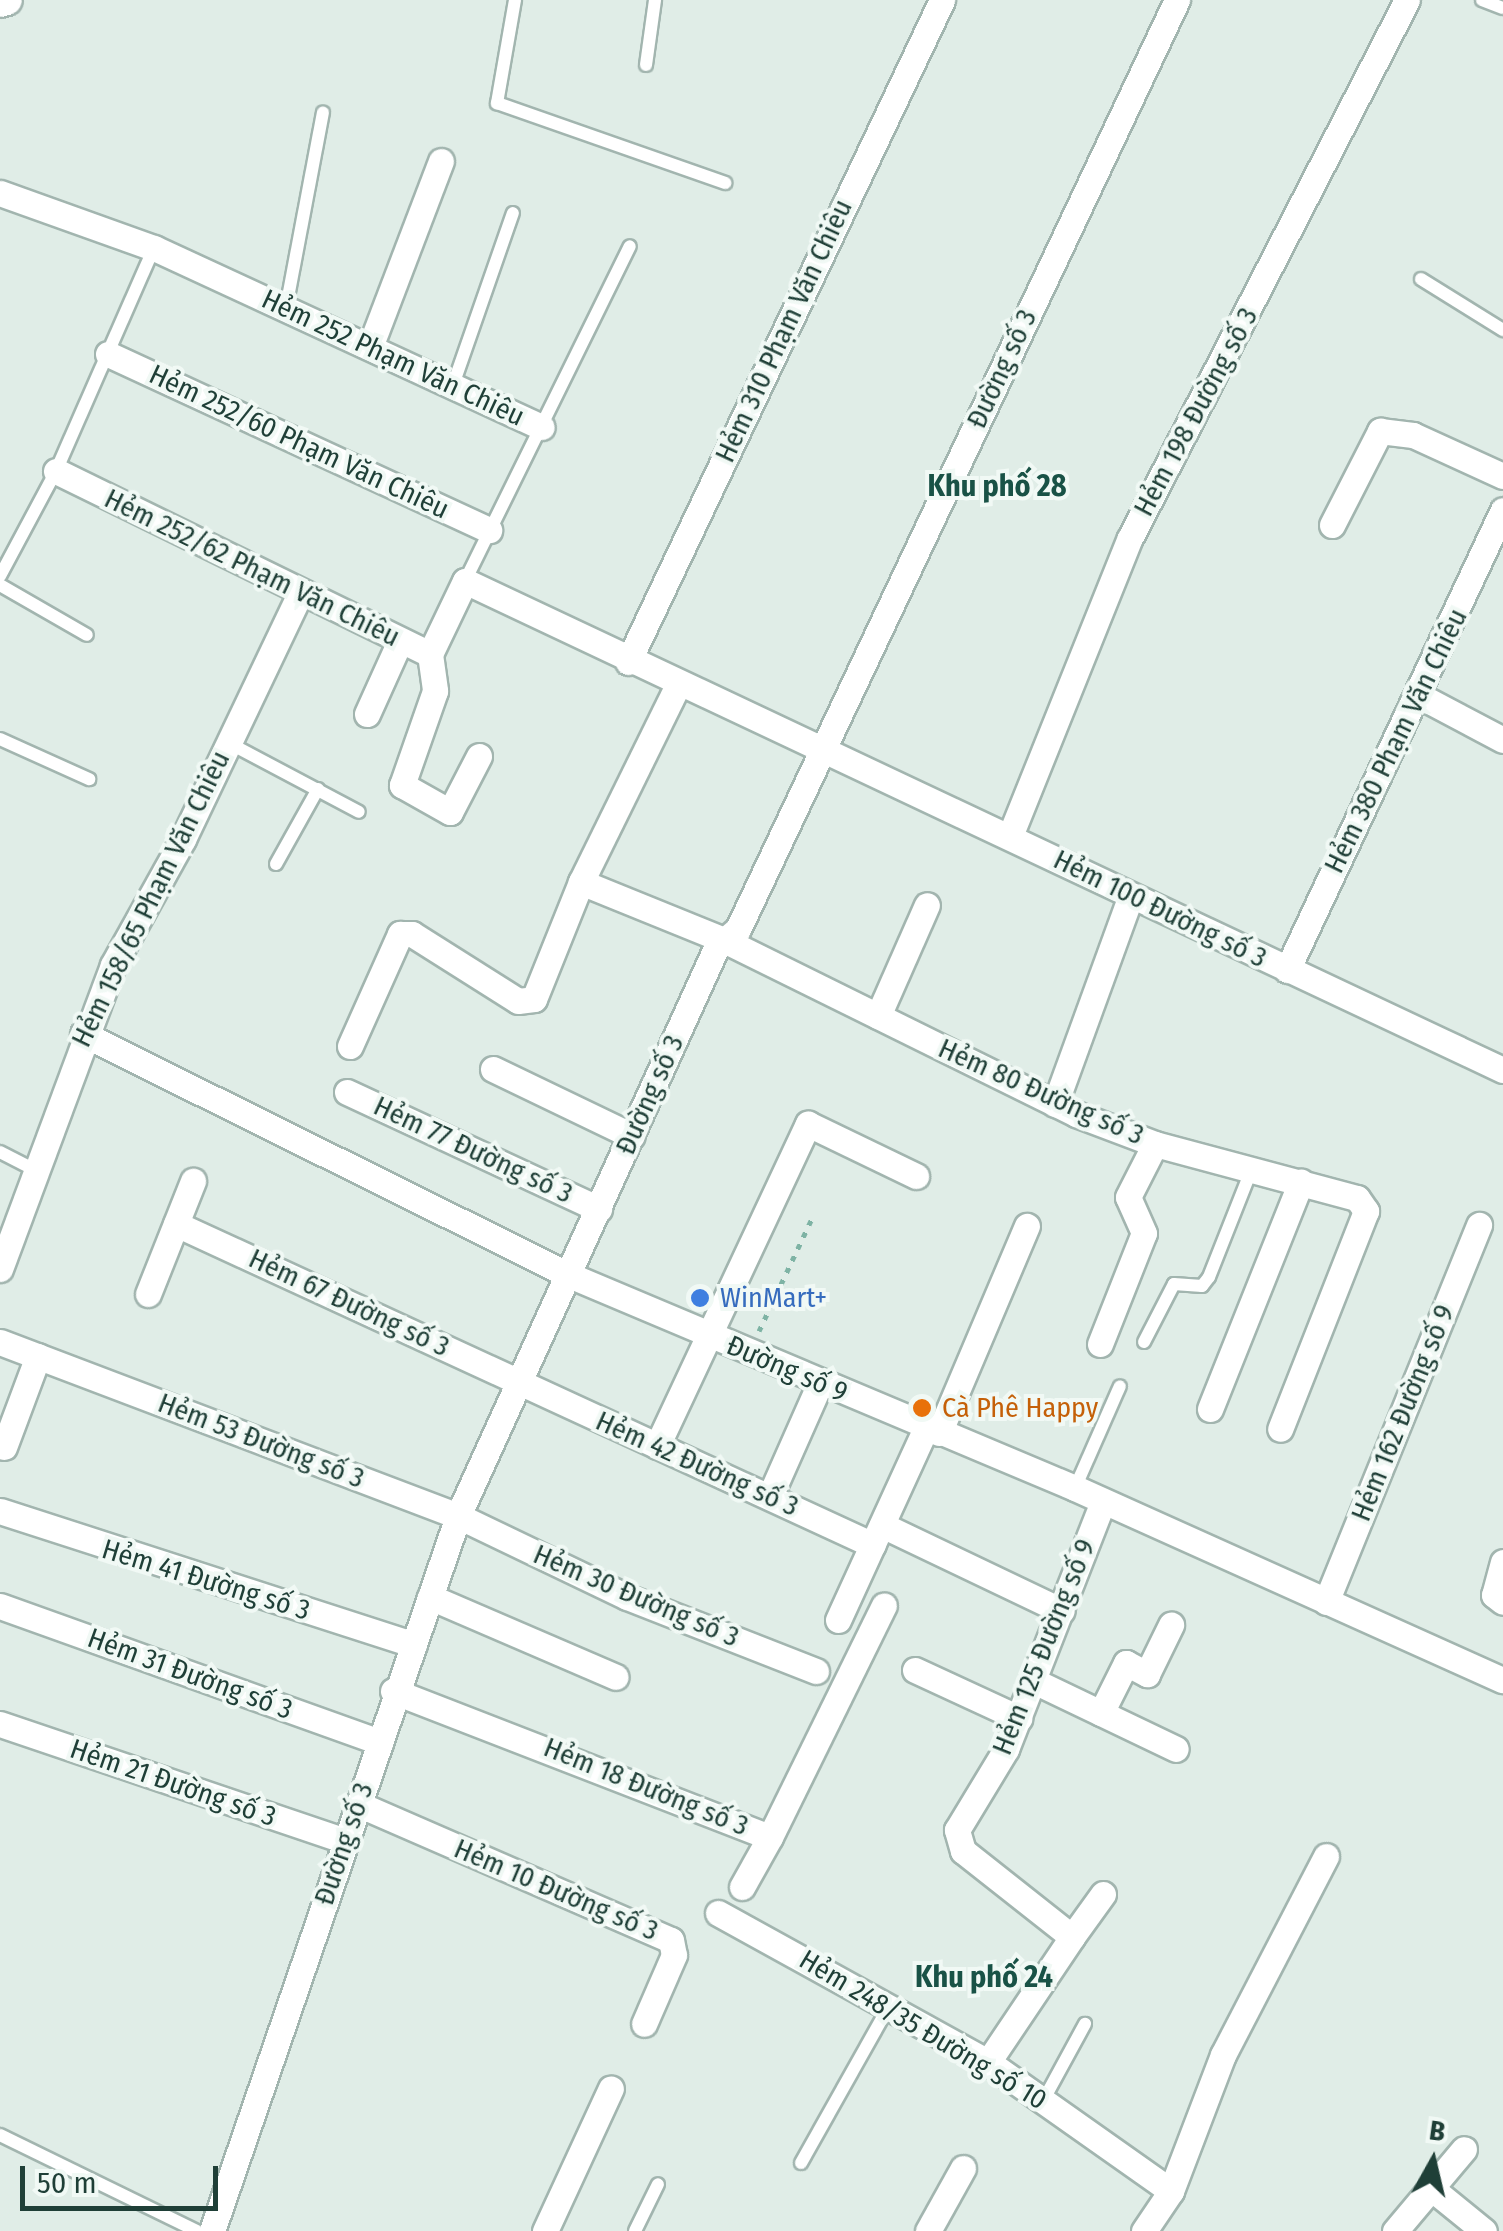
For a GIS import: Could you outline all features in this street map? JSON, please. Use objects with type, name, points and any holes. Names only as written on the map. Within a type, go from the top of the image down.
[{"type":"main road","points":[[0,2],[8,0]]},
{"type":"street","name":"Hẻm 310 Phạm Văn Chiêu","points":[[628,662],[942,0]]},
{"type":"street","name":"Đường số 3","points":[[212,2231],[380,1742],[393,1690],[414,1645],[458,1516],[724,940],[738,928],[820,744],[1177,0]]},
{"type":"street","name":"Hẻm 198 Đường số 3","points":[[1010,836],[1130,538],[1407,0]]},
{"type":"street","points":[[370,347],[441,162]]},
{"type":"street","name":"Hẻm 252 Phạm Văn Chiêu","points":[[0,194],[154,248],[542,427]]},
{"type":"street","name":"Hẻm 252/60 Phạm Văn Chiêu","points":[[108,354],[490,530]]},
{"type":"street","points":[[1332,525],[1380,430],[1391,427],[1503,476]]},
{"type":"street","name":"Hẻm 252/62 Phạm Văn Chiêu","points":[[56,471],[300,594],[430,654],[465,581]]},
{"type":"street","name":"Hẻm 380 Phạm Văn Chiêu","points":[[1287,970],[1503,510]]},
{"type":"street","points":[[465,581],[628,662],[820,744]]},
{"type":"street","name":"Hẻm 158/65 Phạm Văn Chiêu","points":[[2,1256],[38,1171],[83,1034],[300,594]]},
{"type":"street","points":[[367,714],[400,640]]},
{"type":"street","points":[[430,654],[436,691],[402,785],[450,812],[479,756]]},
{"type":"street","points":[[350,1046],[400,934],[412,934],[518,1002],[534,999],[581,882],[679,683]]},
{"type":"street","points":[[1418,695],[1503,740]]},
{"type":"street","name":"Hẻm 100 Đường số 3","points":[[820,744],[1130,898],[1503,1070]]},
{"type":"street","name":"Hẻm 80 Đường số 3","points":[[581,882],[724,940],[1054,1104],[1155,1144],[1357,1198],[1366,1212],[1280,1429]]},
{"type":"street","points":[[1054,1104],[1130,898]]},
{"type":"street","points":[[878,1016],[927,904]]},
{"type":"street","name":"Đường số 9","points":[[83,1034],[570,1274],[932,1431],[1075,1488],[1102,1504],[1503,1680]]},
{"type":"street","points":[[493,1069],[632,1136]]},
{"type":"street","name":"Hẻm 77 Đường số 3","points":[[346,1092],[599,1209]]},
{"type":"street","points":[[657,1446],[712,1336],[808,1124],[916,1176]]},
{"type":"street","points":[[1100,1344],[1144,1232],[1127,1205],[1155,1144]]},
{"type":"street","points":[[148,1294],[193,1181]]},
{"type":"street","points":[[1210,1410],[1301,1182]]},
{"type":"street","name":"Hẻm 67 Đường số 3","points":[[176,1224],[520,1384]]},
{"type":"street","name":"Hẻm 162 Đường số 9","points":[[1326,1602],[1480,1225]]},
{"type":"street","points":[[838,1620],[932,1431],[1027,1226]]},
{"type":"street","name":"Hẻm 53 Đường số 3","points":[[0,1342],[458,1516]]},
{"type":"street","points":[[4,1448],[38,1356]]},
{"type":"street","points":[[770,1496],[820,1383]]},
{"type":"street","name":"Hẻm 42 Đường số 3","points":[[520,1384],[770,1496],[1062,1611]]},
{"type":"street","name":"Hẻm 125 Đường số 9","points":[[1072,1937],[956,1842],[1019,1718],[1102,1504]]},
{"type":"street","name":"Hẻm 41 Đường số 3","points":[[0,1511],[414,1645]]},
{"type":"street","name":"Hẻm 30 Đường số 3","points":[[458,1516],[627,1597],[816,1671]]},
{"type":"street","points":[[1503,1562],[1494,1595],[1503,1602]]},
{"type":"street","points":[[430,1597],[616,1677]]},
{"type":"street","name":"Hẻm 31 Đường số 3","points":[[0,1606],[380,1742]]},
{"type":"street","name":"Hẻm 18 Đường số 3","points":[[393,1690],[770,1837],[884,1606]]},
{"type":"street","points":[[1100,1713],[1126,1663],[1147,1674],[1171,1625]]},
{"type":"street","points":[[915,1670],[1019,1718]]},
{"type":"street","points":[[1034,1681],[1176,1749]]},
{"type":"street","name":"Hẻm 21 Đường số 3","points":[[0,1724],[346,1841]]},
{"type":"street","name":"Hẻm 10 Đường số 3","points":[[358,1804],[672,1940],[674,1955],[644,2024]]},
{"type":"street","points":[[742,1886],[770,1837]]},
{"type":"street","points":[[1144,2231],[1171,2191],[1223,2055],[1326,1856]]},
{"type":"street","points":[[988,2062],[1103,1894]]},
{"type":"street","name":"Hẻm 248/35 Đường số 10","points":[[718,1912],[890,2004],[988,2062],[1171,2191]]},
{"type":"street","points":[[545,2231],[611,2088]]},
{"type":"street","points":[[1396,2231],[1464,2149]]},
{"type":"street","points":[[928,2231],[963,2168]]},
{"type":"street","points":[[1431,2188],[1484,2231]]},
{"type":"lane","points":[[515,0],[497,103],[725,182]]},
{"type":"lane","points":[[646,64],[655,0]]},
{"type":"lane","points":[[1482,0],[1503,8]]},
{"type":"lane","points":[[286,308],[323,112]]},
{"type":"lane","points":[[453,385],[514,214]]},
{"type":"lane","points":[[542,427],[630,246]]},
{"type":"lane","points":[[0,576],[56,471],[154,248]]},
{"type":"lane","points":[[1421,279],[1503,330]]},
{"type":"lane","name":"Hẻm 252 Phạm Văn Chiêu","points":[[465,581],[542,427]]},
{"type":"lane","points":[[0,585],[86,635]]},
{"type":"lane","points":[[0,739],[89,779]]},
{"type":"lane","points":[[227,742],[359,812]]},
{"type":"lane","points":[[276,864],[318,789]]},
{"type":"lane","points":[[0,1152],[38,1171]]},
{"type":"lane","points":[[1144,1342],[1174,1284],[1202,1286],[1209,1277],[1251,1171]]},
{"type":"lane","points":[[1075,1488],[1120,1386]]},
{"type":"lane","points":[[801,2163],[890,2004]]},
{"type":"lane","points":[[1042,2100],[1084,2024]]},
{"type":"lane","points":[[0,2134],[197,2231]]},
{"type":"lane","points":[[635,2231],[658,2184]]},
{"type":"path","points":[[749,1352],[814,1214]]},
{"type":"place","name":"WinMart+","points":[[700,1298]]},
{"type":"place","name":"Cà Phê Happy","points":[[922,1408]]},
{"type":"district","name":"Khu phố 28","points":[[997,486]]},
{"type":"district","name":"Khu phố 24","points":[[984,1977]]}]
